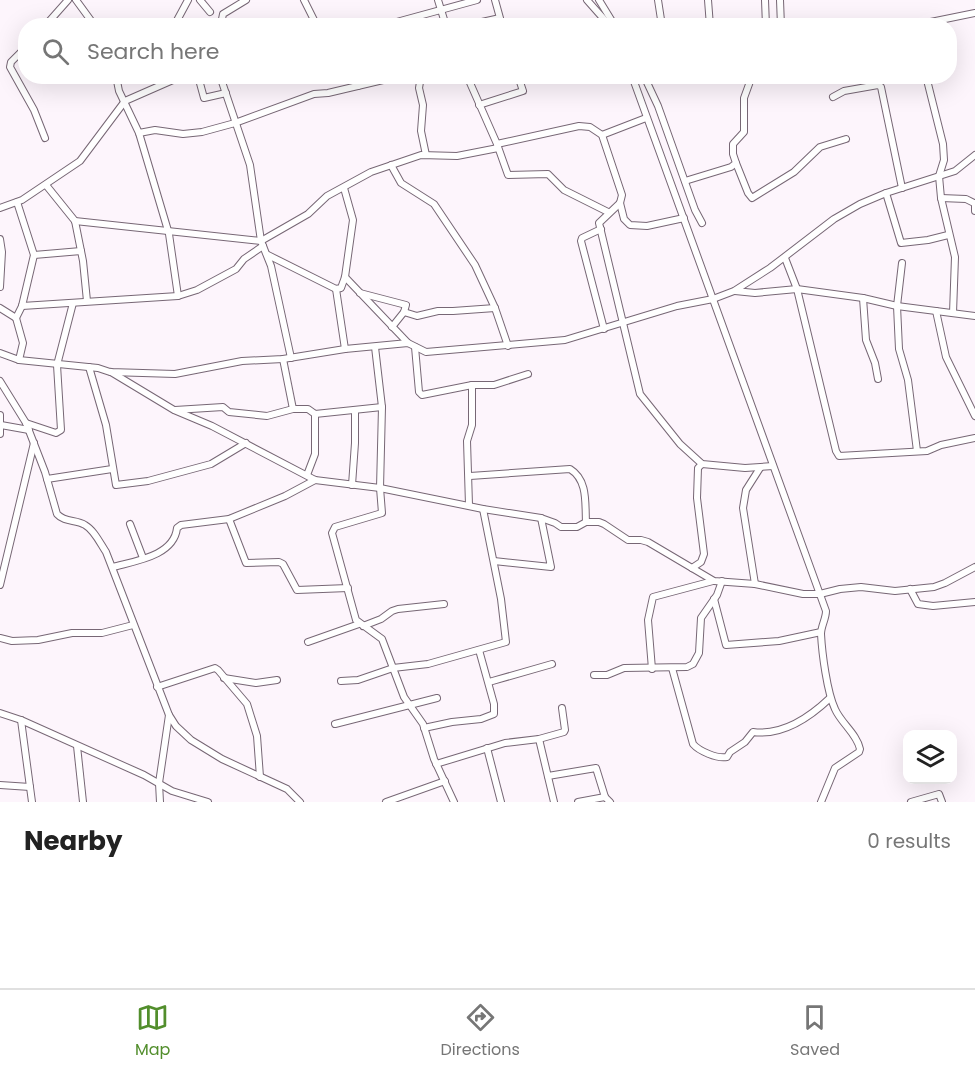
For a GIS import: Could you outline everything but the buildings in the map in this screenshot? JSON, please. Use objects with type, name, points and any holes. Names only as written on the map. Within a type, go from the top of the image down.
[{"type":"street","points":[[52,18],[68,0]]},
{"type":"street","points":[[76,0],[90,18]]},
{"type":"street","points":[[83,8],[90,0]]},
{"type":"street","points":[[178,18],[188,0]]},
{"type":"street","points":[[200,0],[210,12]]},
{"type":"street","points":[[222,18],[223,14],[246,0]]},
{"type":"street","points":[[304,0],[313,18]]},
{"type":"street","points":[[438,0],[443,18]]},
{"type":"street","points":[[408,18],[477,0]]},
{"type":"street","points":[[495,0],[500,18]]},
{"type":"street","points":[[587,0],[603,18]]},
{"type":"street","points":[[599,0],[610,18]]},
{"type":"street","points":[[658,0],[661,18]]},
{"type":"street","points":[[708,0],[709,18]]},
{"type":"street","points":[[765,0],[766,18]]},
{"type":"street","points":[[780,0],[781,18]]},
{"type":"street","points":[[950,18],[975,13]]},
{"type":"street","points":[[18,55],[11,62],[10,67],[18,82]]},
{"type":"street","points":[[19,84],[45,138]]},
{"type":"street","points":[[118,84],[139,133],[168,232],[178,296]]},
{"type":"street","points":[[0,208],[17,202],[46,185],[87,154],[125,101],[164,84]]},
{"type":"street","points":[[200,84],[204,98],[226,93]]},
{"type":"street","points":[[223,84],[250,165],[262,244],[268,255],[291,358]]},
{"type":"street","points":[[139,133],[155,130],[192,133],[235,123],[314,94],[366,84]]},
{"type":"street","points":[[418,84],[423,105],[421,131],[426,155]]},
{"type":"street","points":[[470,84],[508,175],[548,174],[564,190],[608,212]]},
{"type":"street","points":[[479,105],[523,91],[521,84]]},
{"type":"street","points":[[635,84],[826,611],[826,619],[821,632],[830,698],[840,718],[858,741],[860,749],[835,768],[821,802]]},
{"type":"street","points":[[648,84],[702,223]]},
{"type":"street","points":[[749,84],[744,98],[744,132],[733,144],[733,154],[743,182],[752,198],[794,172],[820,147],[846,139]]},
{"type":"street","points":[[928,84],[943,144],[944,160],[939,176],[948,235],[955,257],[953,313]]},
{"type":"street","points":[[833,98],[844,91],[878,85],[881,87],[902,188]]},
{"type":"street","points":[[602,135],[646,118]]},
{"type":"street","points":[[22,306],[178,296],[197,290],[236,269],[262,244],[308,214],[327,196],[371,172],[426,155],[457,156],[579,126],[590,127],[602,135],[622,195],[620,203],[624,219],[630,225],[646,226],[684,218]]},
{"type":"street","points":[[0,353],[19,360],[89,367],[110,372],[175,374],[242,361],[283,359],[408,344],[426,352],[565,340],[734,291],[785,258],[834,219],[860,204],[886,193],[955,171],[975,155]]},
{"type":"street","points":[[685,181],[731,167],[736,163]]},
{"type":"street","points":[[392,165],[401,183],[434,204],[475,265],[495,308],[508,346]]},
{"type":"street","points":[[46,185],[75,221],[87,301]]},
{"type":"street","points":[[336,289],[341,288],[345,277],[353,220],[344,188]]},
{"type":"street","points":[[886,193],[901,243],[948,235]]},
{"type":"street","points":[[941,198],[950,197],[974,203],[975,211]]},
{"type":"street","points":[[17,202],[34,255],[22,306],[16,318],[23,343],[19,360]]},
{"type":"street","points":[[620,203],[600,221],[640,394],[680,444],[702,464],[745,468],[773,466]]},
{"type":"street","points":[[75,221],[262,244]]},
{"type":"street","points":[[601,229],[582,238],[581,241],[604,329]]},
{"type":"street","points":[[0,239],[2,252],[0,287]]},
{"type":"street","points":[[34,255],[81,251]]},
{"type":"street","points":[[268,255],[336,289]]},
{"type":"street","points":[[785,258],[797,289],[836,452],[839,456],[927,451],[941,445],[975,438]]},
{"type":"street","points":[[902,263],[897,306],[899,349],[908,380],[917,451]]},
{"type":"street","points":[[345,277],[408,344]]},
{"type":"street","points":[[336,289],[345,350]]},
{"type":"street","points":[[734,291],[755,293],[797,289],[863,298],[936,312],[975,316]]},
{"type":"street","points":[[360,293],[403,303],[407,307],[392,327]]},
{"type":"street","points":[[863,298],[866,340],[875,363],[878,379]]},
{"type":"street","points":[[1,425],[27,426],[56,433],[61,430],[57,365],[73,303]]},
{"type":"street","points":[[0,308],[16,318]]},
{"type":"street","points":[[404,312],[417,316],[438,310],[495,308]]},
{"type":"street","points":[[936,312],[946,357],[975,416]]},
{"type":"street","points":[[375,347],[382,407],[380,488],[382,510],[380,515],[337,526],[333,530],[356,620],[382,639],[404,697],[424,728],[436,764],[454,802]]},
{"type":"street","points":[[416,347],[420,394],[472,385],[494,385],[528,374]]},
{"type":"street","points":[[283,359],[293,409]]},
{"type":"street","points":[[89,367],[106,425],[116,485],[148,481],[210,464],[246,443]]},
{"type":"street","points":[[110,372],[174,410],[246,443],[315,480],[380,488],[541,518],[561,527],[577,527],[586,522],[604,524],[631,541],[648,542],[714,580],[755,584],[803,594],[820,594],[861,587],[895,591],[939,586],[975,567]]},
{"type":"street","points":[[0,381],[34,442],[57,514],[62,519],[84,524],[106,552],[168,715],[191,740],[222,759],[287,789],[300,802]]},
{"type":"street","points":[[469,506],[470,476],[467,441],[472,424],[472,385]]},
{"type":"street","points":[[174,410],[223,407],[229,412],[267,416],[293,409],[308,409],[315,414],[382,407]]},
{"type":"street","points":[[352,485],[355,410]]},
{"type":"street","points":[[307,475],[315,454],[315,414]]},
{"type":"street","points":[[0,415],[0,434]]},
{"type":"street","points":[[0,585],[34,442]]},
{"type":"street","points":[[692,568],[700,562],[704,554],[697,498],[698,468],[702,464]]},
{"type":"street","points":[[755,584],[743,508],[746,490],[760,468]]},
{"type":"street","points":[[470,476],[570,469],[577,474],[583,486],[586,522]]},
{"type":"street","points":[[47,479],[112,470]]},
{"type":"street","points":[[113,567],[163,550],[181,525],[229,519],[285,496],[315,480]]},
{"type":"street","points":[[341,681],[358,680],[393,668],[428,664],[506,642],[494,561],[483,509]]},
{"type":"street","points":[[494,561],[551,567],[541,518]]},
{"type":"street","points":[[229,519],[246,563],[279,562],[297,591],[348,588]]},
{"type":"street","points":[[130,525],[143,558]]},
{"type":"street","points":[[652,669],[648,620],[653,597],[714,580]]},
{"type":"street","points":[[594,675],[607,675],[624,668],[687,667],[699,653],[701,618],[714,599],[722,581]]},
{"type":"street","points":[[910,589],[918,604],[933,606],[975,602]]},
{"type":"street","points":[[714,599],[726,645],[779,641],[821,632]]},
{"type":"street","points":[[308,642],[381,619],[398,609],[444,604]]},
{"type":"street","points":[[0,638],[12,641],[38,640],[72,633],[102,633],[133,625]]},
{"type":"street","points":[[424,728],[494,714],[495,704],[479,650]]},
{"type":"street","points":[[489,682],[552,664]]},
{"type":"street","points":[[158,687],[215,668],[248,706],[258,735],[260,777]]},
{"type":"street","points":[[672,668],[693,744],[722,758],[727,757],[730,752],[745,742],[753,732],[766,734],[786,729],[815,712],[830,698]]},
{"type":"street","points":[[224,678],[256,683],[277,680]]},
{"type":"street","points":[[335,724],[437,698]]},
{"type":"street","points":[[436,764],[505,743],[539,739],[564,732],[562,708]]},
{"type":"street","points":[[0,713],[21,720],[172,791],[208,802]]},
{"type":"street","points":[[160,802],[159,783],[168,715]]},
{"type":"street","points":[[21,720],[32,802]]},
{"type":"street","points":[[539,739],[554,802]]},
{"type":"street","points":[[77,746],[83,802]]},
{"type":"street","points":[[487,748],[501,802]]},
{"type":"street","points":[[548,776],[596,768],[608,800],[578,802]]},
{"type":"street","points":[[386,802],[445,782]]},
{"type":"street","points":[[0,785],[30,787]]},
{"type":"street","points":[[910,802],[939,794],[942,802]]}]
